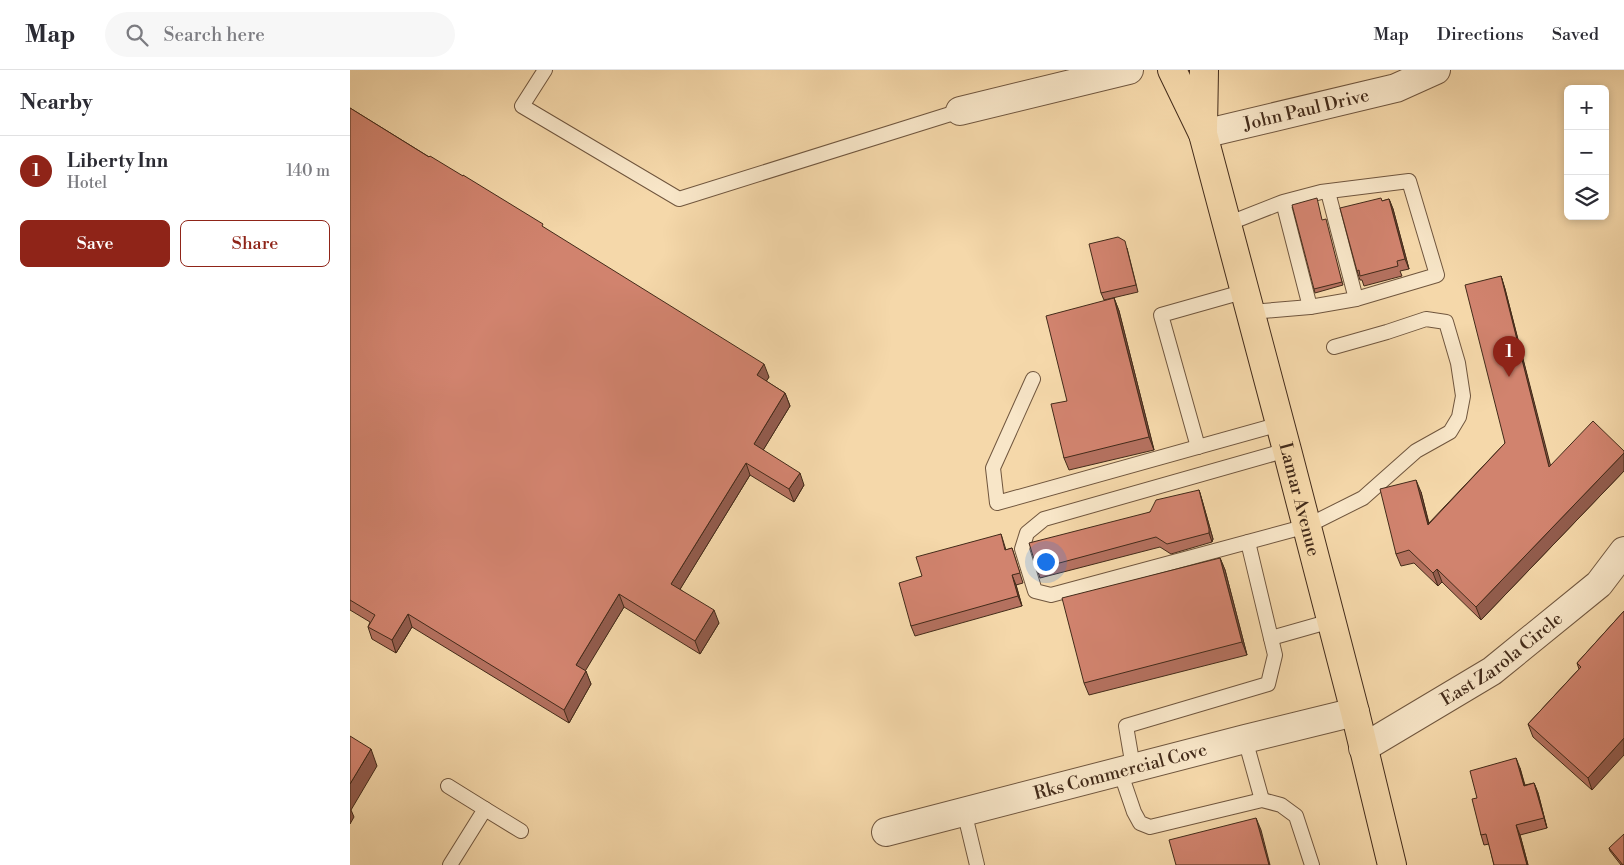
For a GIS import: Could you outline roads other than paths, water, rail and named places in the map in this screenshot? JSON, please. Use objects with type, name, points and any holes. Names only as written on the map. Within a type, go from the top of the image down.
[{"type":"main road","name":"Lamar Avenue","points":[[1172,70],[1203,134],[1288,450],[1392,865]]},
{"type":"main road","name":"Lamar Avenue","points":[[1203,134],[1204,70]]},
{"type":"street","points":[[960,111],[1129,70]]},
{"type":"street","name":"John Paul Drive","points":[[1203,134],[1396,88],[1436,70]]},
{"type":"street","name":"East Zarola Circle","points":[[1363,748],[1492,670],[1599,584],[1624,551]]},
{"type":"street","name":"Rks Commercial Cove","points":[[886,832],[1245,738],[1355,712]]},
{"type":"lane","points":[[545,70],[522,106],[679,199],[960,111]]},
{"type":"lane","points":[[1198,447],[1160,315],[1248,302],[1310,307],[1356,299],[1437,275],[1409,181],[1321,192],[1283,202],[1227,224]]},
{"type":"lane","points":[[1328,192],[1332,230],[1340,262],[1356,299]]},
{"type":"lane","points":[[1283,202],[1297,239],[1306,273],[1310,307]]},
{"type":"lane","points":[[1288,450],[1044,519],[1027,533],[1022,549],[1035,591],[1051,594],[1306,526],[1363,498],[1416,451],[1450,432],[1459,417],[1463,396],[1458,363],[1446,322],[1426,319],[1334,347]]},
{"type":"lane","points":[[1033,379],[993,468],[997,503],[1280,424]]},
{"type":"lane","points":[[1248,542],[1275,655],[1268,684],[1126,726],[1127,769],[1134,812],[1140,823],[1150,827],[1262,800],[1282,805],[1296,816],[1312,865]]},
{"type":"lane","points":[[1271,638],[1331,622]]},
{"type":"lane","points":[[1245,738],[1262,800]]},
{"type":"lane","points":[[448,786],[521,832]]},
{"type":"lane","points":[[450,865],[486,809]]},
{"type":"lane","points":[[964,811],[977,865]]},
{"type":"place","name":"Liberty Inn","points":[[1509,377]]}]
